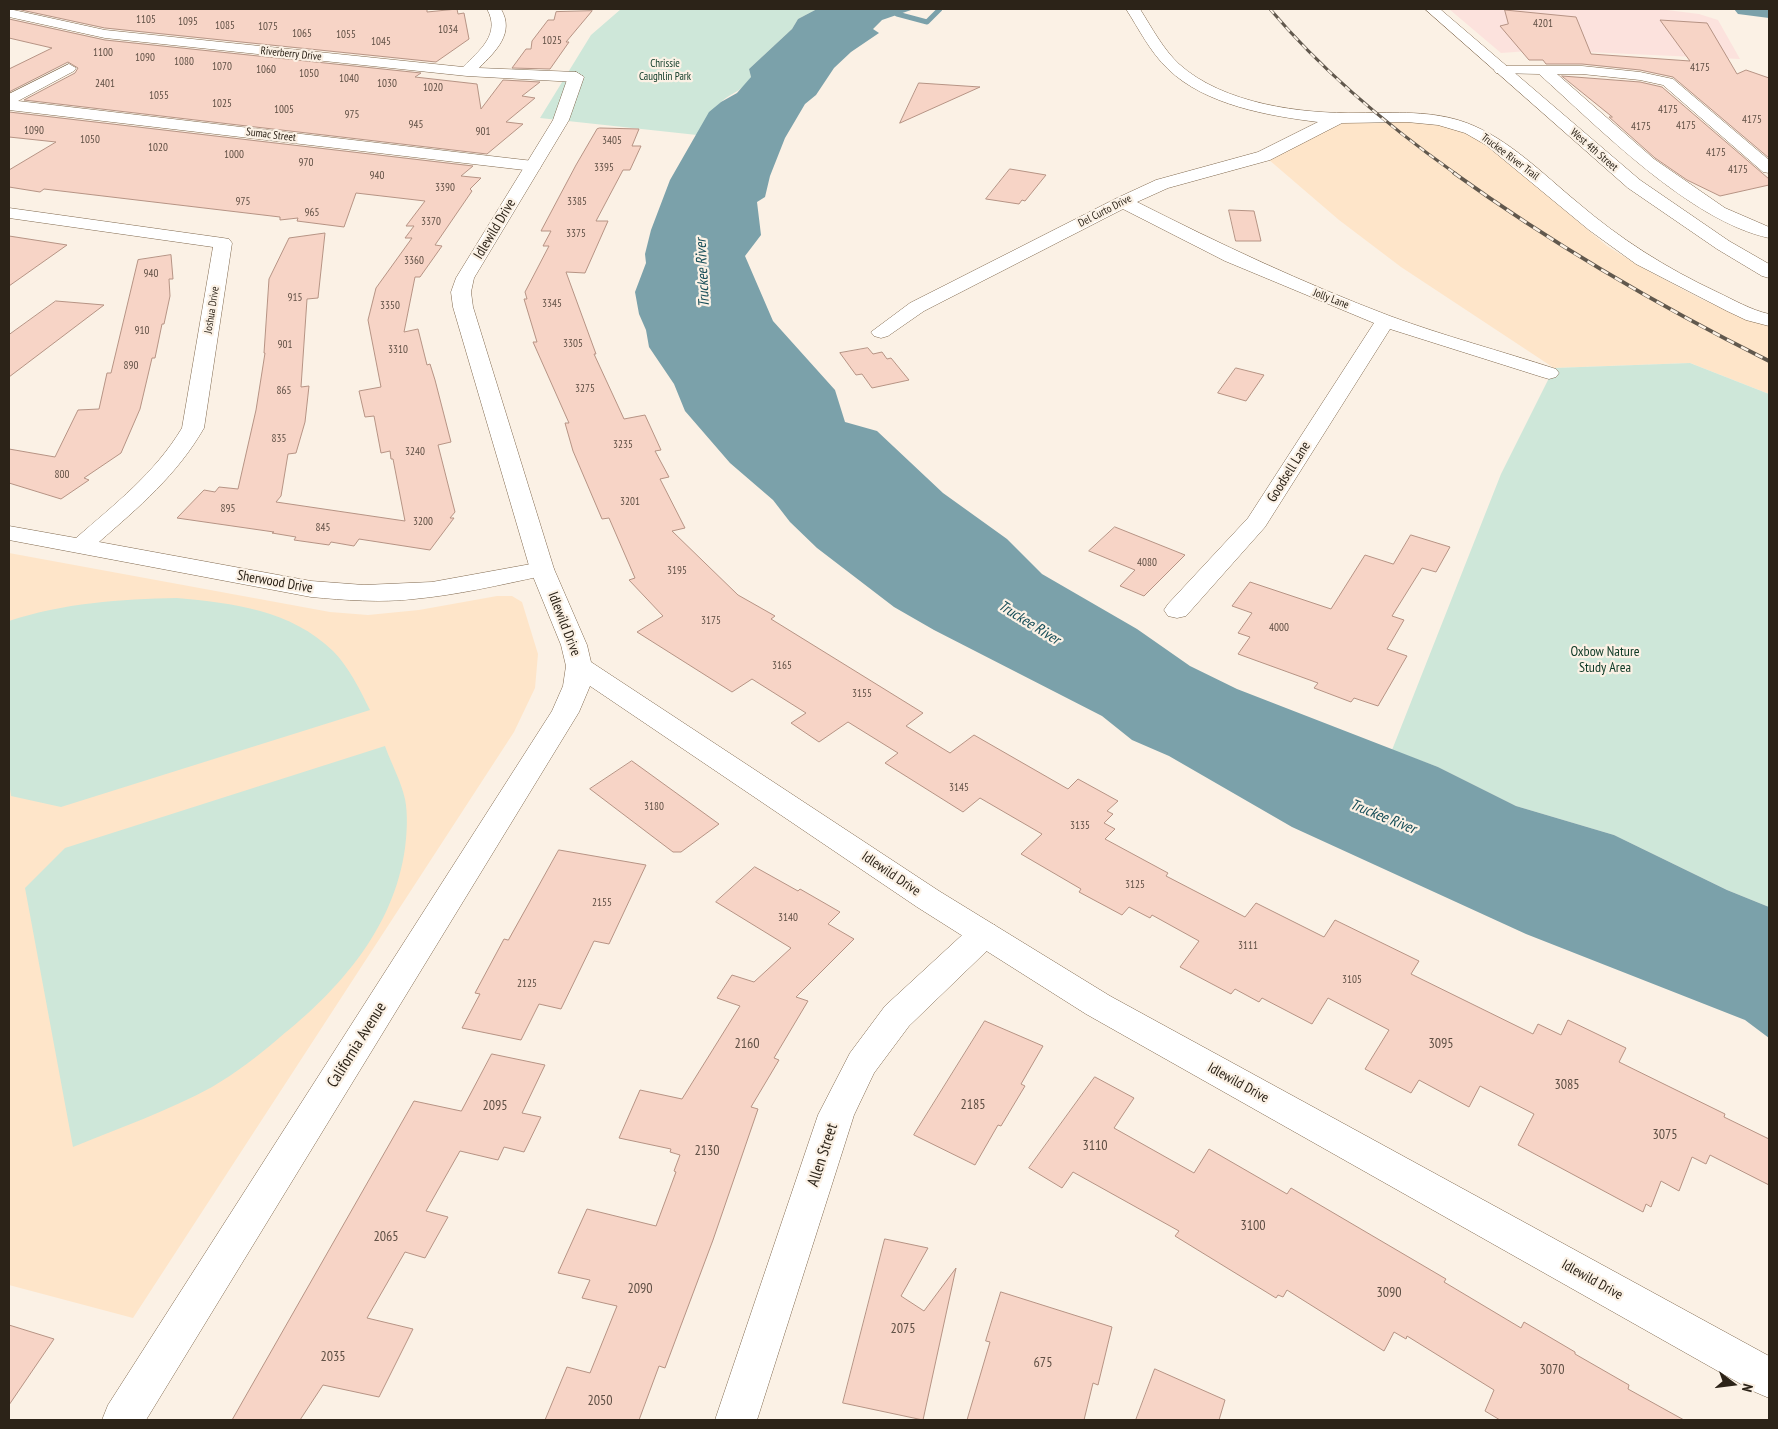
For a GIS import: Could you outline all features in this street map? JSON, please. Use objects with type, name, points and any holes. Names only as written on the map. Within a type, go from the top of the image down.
[{"type":"street","points":[[467,72],[500,33],[501,24],[494,9]]},
{"type":"street","name":"Truckee River Trail","points":[[1133,9],[1178,72],[1207,90],[1275,109],[1341,118],[1413,116],[1448,122],[1472,130],[1505,152],[1607,235],[1650,266],[1745,312],[1769,320]]},
{"type":"street","name":"West 4th Street","points":[[1432,9],[1634,184],[1723,245],[1769,272]]},
{"type":"street","name":"Riverberry Drive","points":[[9,14],[105,34],[467,72],[576,77]]},
{"type":"street","points":[[9,100],[68,68]]},
{"type":"street","points":[[1501,70],[1582,70],[1640,76],[1668,82],[1769,168]]},
{"type":"street","points":[[1543,70],[1648,163],[1719,212],[1769,233]]},
{"type":"street","name":"Idlewild Drive","points":[[576,77],[561,120],[465,278],[461,292],[463,307],[542,569],[574,645],[580,666],[984,934],[1098,1006],[1769,1378]]},
{"type":"street","name":"Sumac Street","points":[[9,104],[532,166]]},
{"type":"street","name":"Del Curto Drive","points":[[881,332],[917,307],[1123,202],[1162,184],[1264,156],[1318,127],[1341,118]]},
{"type":"street","name":"Jolly Lane","points":[[1123,202],[1232,257],[1385,320],[1549,374]]},
{"type":"street","name":"Joshua Drive","points":[[9,213],[223,242],[192,428],[182,450],[164,471],[80,547]]},
{"type":"street","name":"Goodsell Lane","points":[[1177,610],[1257,522],[1385,320]]},
{"type":"street","name":"Sherwood Drive","points":[[9,533],[311,589],[354,593],[396,593],[440,589],[542,569]]},
{"type":"street","name":"California Avenue","points":[[123,1420],[564,712],[576,686],[580,666]]},
{"type":"street","name":"Allen Street","points":[[736,1420],[836,1115],[862,1063],[898,1016],[984,934]]},
{"type":"shaded area","points":[[1449,9],[1659,9],[1699,14],[1718,20],[1740,59],[1543,50],[1501,53]]},
{"type":"shaded area","points":[[1425,121],[1467,133],[1489,146],[1607,246],[1641,267],[1701,299],[1769,325],[1769,394],[1690,363],[1554,368],[1401,267],[1339,220],[1268,159],[1330,128],[1347,122]]},
{"type":"shaded area","points":[[9,553],[330,612],[368,615],[419,610],[497,596],[512,596],[522,602],[538,654],[535,688],[514,732],[133,1318],[9,1285]]},
{"type":"green space","name":"Chrissie Caughlin Park","points":[[621,9],[817,9],[798,19],[792,29],[749,69],[751,77],[748,82],[717,105],[697,135],[540,118],[591,35]]},
{"type":"green space","name":"Oxbow Nature Study Area","points":[[1690,363],[1769,394],[1769,907],[1727,890],[1614,835],[1516,806],[1438,767],[1392,750],[1501,474],[1554,368]]},
{"type":"green space","points":[[177,598],[240,606],[260,611],[299,626],[317,637],[339,657],[354,679],[370,710],[61,807],[11,796],[9,782],[9,621],[50,610],[92,603]]},
{"type":"green space","points":[[385,746],[405,799],[407,817],[406,842],[399,877],[389,905],[361,955],[323,999],[263,1051],[230,1076],[178,1104],[73,1147],[25,888],[65,848]]},
{"type":"water","name":"Truckee River","points":[[817,9],[914,9],[882,20],[873,29],[879,33],[851,52],[834,68],[816,95],[805,104],[785,138],[770,176],[765,197],[757,202],[761,235],[745,256],[773,321],[835,390],[845,422],[877,431],[943,493],[1007,539],[1042,574],[1137,629],[1190,666],[1237,689],[1438,767],[1516,806],[1614,835],[1727,890],[1769,907],[1769,1038],[1745,1020],[1526,934],[1292,827],[1169,756],[1132,740],[1102,716],[934,630],[894,607],[817,548],[790,522],[773,500],[730,463],[685,411],[674,384],[649,347],[646,330],[639,314],[635,292],[646,263],[645,254],[651,230],[670,180],[709,112],[721,102],[737,93],[751,77],[749,69],[792,29],[798,19]]},
{"type":"water","points":[[1734,9],[1769,9],[1769,18],[1738,14]]},
{"type":"building","points":[[17,9],[427,9],[427,12],[457,9],[458,14],[464,13],[469,39],[436,62],[105,28]]},
{"type":"building","points":[[1505,10],[1576,17],[1591,54],[1690,61],[1660,20],[1707,23],[1737,74],[1746,70],[1769,78],[1769,158],[1673,77],[1640,70],[1582,64],[1546,64],[1543,60],[1529,60],[1500,26],[1508,24]]},
{"type":"building","points":[[592,11],[566,42],[569,42],[550,69],[512,68],[526,49],[531,49],[532,41],[548,20],[554,20],[556,12]]},
{"type":"building","points":[[9,19],[105,40],[421,73],[415,77],[477,84],[481,109],[503,80],[540,82],[522,96],[535,98],[506,122],[523,124],[487,154],[24,100],[75,73],[78,68],[68,62],[9,92],[9,69],[52,48],[9,38]]},
{"type":"building","points":[[1562,76],[1640,82],[1662,87],[1769,179],[1769,185],[1720,196],[1687,180],[1655,158],[1609,117],[1612,117]]},
{"type":"building","points":[[919,83],[980,87],[900,123]]},
{"type":"building","points":[[9,112],[473,166],[461,176],[481,178],[470,189],[472,191],[435,245],[442,246],[420,277],[415,277],[404,332],[418,329],[427,365],[430,364],[435,380],[451,442],[438,445],[455,512],[450,518],[454,518],[430,550],[359,539],[354,546],[331,542],[329,545],[294,540],[296,537],[272,533],[274,532],[177,518],[204,490],[215,492],[219,487],[238,489],[256,410],[265,353],[269,279],[289,238],[325,233],[318,298],[307,299],[301,387],[309,386],[305,422],[296,453],[288,454],[281,496],[276,502],[405,521],[393,459],[391,459],[390,451],[381,453],[374,416],[365,417],[359,391],[381,387],[368,320],[376,288],[412,238],[405,238],[414,226],[406,226],[425,201],[356,193],[344,227],[297,221],[298,218],[280,220],[280,217],[44,189],[40,192],[9,187],[9,170],[56,142],[9,137]]},
{"type":"building","points":[[597,129],[639,129],[632,146],[641,146],[630,170],[623,170],[596,221],[608,221],[585,273],[566,272],[596,354],[594,354],[624,419],[645,415],[661,450],[655,451],[669,477],[660,479],[685,528],[672,531],[738,595],[775,616],[771,619],[923,713],[906,726],[950,753],[974,735],[1068,789],[1078,779],[1118,801],[1107,811],[1113,814],[1104,823],[1115,829],[1105,839],[1168,873],[1166,876],[1245,917],[1256,903],[1324,937],[1335,920],[1419,961],[1411,974],[1533,1034],[1538,1024],[1561,1035],[1568,1020],[1626,1048],[1619,1062],[1725,1114],[1724,1117],[1769,1139],[1769,1185],[1710,1155],[1706,1164],[1692,1157],[1679,1191],[1661,1181],[1651,1207],[1646,1204],[1643,1212],[1518,1145],[1534,1114],[1480,1086],[1469,1107],[1419,1080],[1411,1093],[1365,1069],[1389,1030],[1328,998],[1312,1024],[1262,998],[1259,1002],[1235,989],[1231,994],[1180,967],[1199,941],[1152,915],[1150,918],[1129,907],[1122,915],[1079,892],[1081,889],[1021,854],[1042,834],[980,798],[963,812],[885,763],[898,753],[848,722],[819,742],[791,723],[806,713],[752,679],[732,692],[637,632],[663,616],[629,580],[635,578],[609,518],[602,519],[573,451],[565,423],[569,423],[533,342],[537,342],[524,299],[527,299],[525,292],[549,246],[543,246],[551,231],[541,231],[576,165]]},
{"type":"building","points":[[1010,169],[1046,175],[1025,201],[1022,200],[1019,204],[986,199]]},
{"type":"building","points":[[1229,210],[1254,211],[1261,241],[1236,241]]},
{"type":"building","points":[[9,236],[67,245],[9,286]]},
{"type":"building","points":[[171,255],[173,279],[169,279],[170,296],[164,324],[162,324],[155,358],[152,358],[140,409],[121,453],[84,478],[89,480],[61,499],[9,483],[9,449],[55,457],[78,410],[99,409],[107,373],[111,373],[138,260]]},
{"type":"building","points":[[56,301],[104,305],[9,377],[9,335]]},
{"type":"building","points":[[868,348],[873,354],[882,352],[887,359],[891,358],[909,380],[872,388],[862,374],[856,375],[840,353]]},
{"type":"building","points":[[1236,368],[1264,375],[1246,401],[1218,393]]},
{"type":"building","points":[[1115,527],[1185,555],[1144,596],[1120,586],[1135,570],[1089,551]]},
{"type":"building","points":[[1411,535],[1450,547],[1436,572],[1422,568],[1392,616],[1404,620],[1387,649],[1407,656],[1378,706],[1354,698],[1351,702],[1314,688],[1318,683],[1238,654],[1250,637],[1238,633],[1252,613],[1232,606],[1250,582],[1331,609],[1365,555],[1393,564]]},
{"type":"building","points":[[632,761],[719,824],[681,852],[673,852],[590,789]]},
{"type":"building","points":[[559,850],[646,865],[609,944],[594,941],[561,1009],[539,1004],[521,1040],[462,1028],[480,994],[475,993],[504,939],[508,940]]},
{"type":"building","points":[[755,867],[798,891],[800,889],[840,912],[828,924],[854,939],[796,997],[808,1001],[774,1058],[779,1060],[751,1107],[758,1109],[713,1240],[665,1368],[659,1366],[639,1420],[545,1420],[567,1367],[590,1373],[617,1306],[582,1298],[590,1280],[558,1273],[587,1209],[656,1226],[676,1172],[674,1171],[680,1155],[670,1152],[671,1149],[619,1138],[640,1090],[682,1099],[740,1006],[717,998],[732,975],[754,982],[791,948],[716,902]]},
{"type":"building","points":[[985,1021],[1043,1046],[1021,1084],[1025,1086],[1001,1126],[998,1125],[975,1165],[914,1135]]},
{"type":"building","points":[[492,1054],[545,1065],[522,1113],[541,1117],[524,1152],[504,1147],[498,1160],[460,1151],[426,1211],[448,1217],[425,1258],[405,1252],[367,1318],[413,1329],[379,1397],[323,1385],[300,1420],[232,1420],[414,1101],[461,1111]]},
{"type":"building","points":[[1095,1077],[1134,1098],[1114,1128],[1194,1173],[1209,1149],[1287,1194],[1291,1188],[1446,1279],[1444,1282],[1521,1328],[1524,1322],[1629,1385],[1628,1389],[1684,1420],[1500,1420],[1485,1411],[1494,1390],[1407,1336],[1406,1339],[1394,1332],[1384,1351],[1287,1290],[1283,1297],[1278,1295],[1276,1298],[1175,1236],[1179,1231],[1073,1172],[1062,1188],[1029,1168]]},
{"type":"building","points":[[885,1239],[928,1248],[901,1296],[924,1311],[956,1268],[923,1420],[843,1403]]},
{"type":"building","points":[[1001,1292],[1112,1327],[1098,1385],[1093,1383],[1084,1420],[967,1420],[990,1342],[986,1341]]},
{"type":"building","points":[[9,1325],[54,1339],[9,1405]]},
{"type":"building","points":[[1155,1369],[1225,1400],[1219,1420],[1136,1420]]},
{"type":"waterway","points":[[897,14],[927,22],[940,9]]},
{"type":"railway","points":[[1270,9],[1312,55],[1358,98],[1456,174]]},
{"type":"railway","points":[[1454,173],[1569,250],[1687,319],[1769,361]]}]
